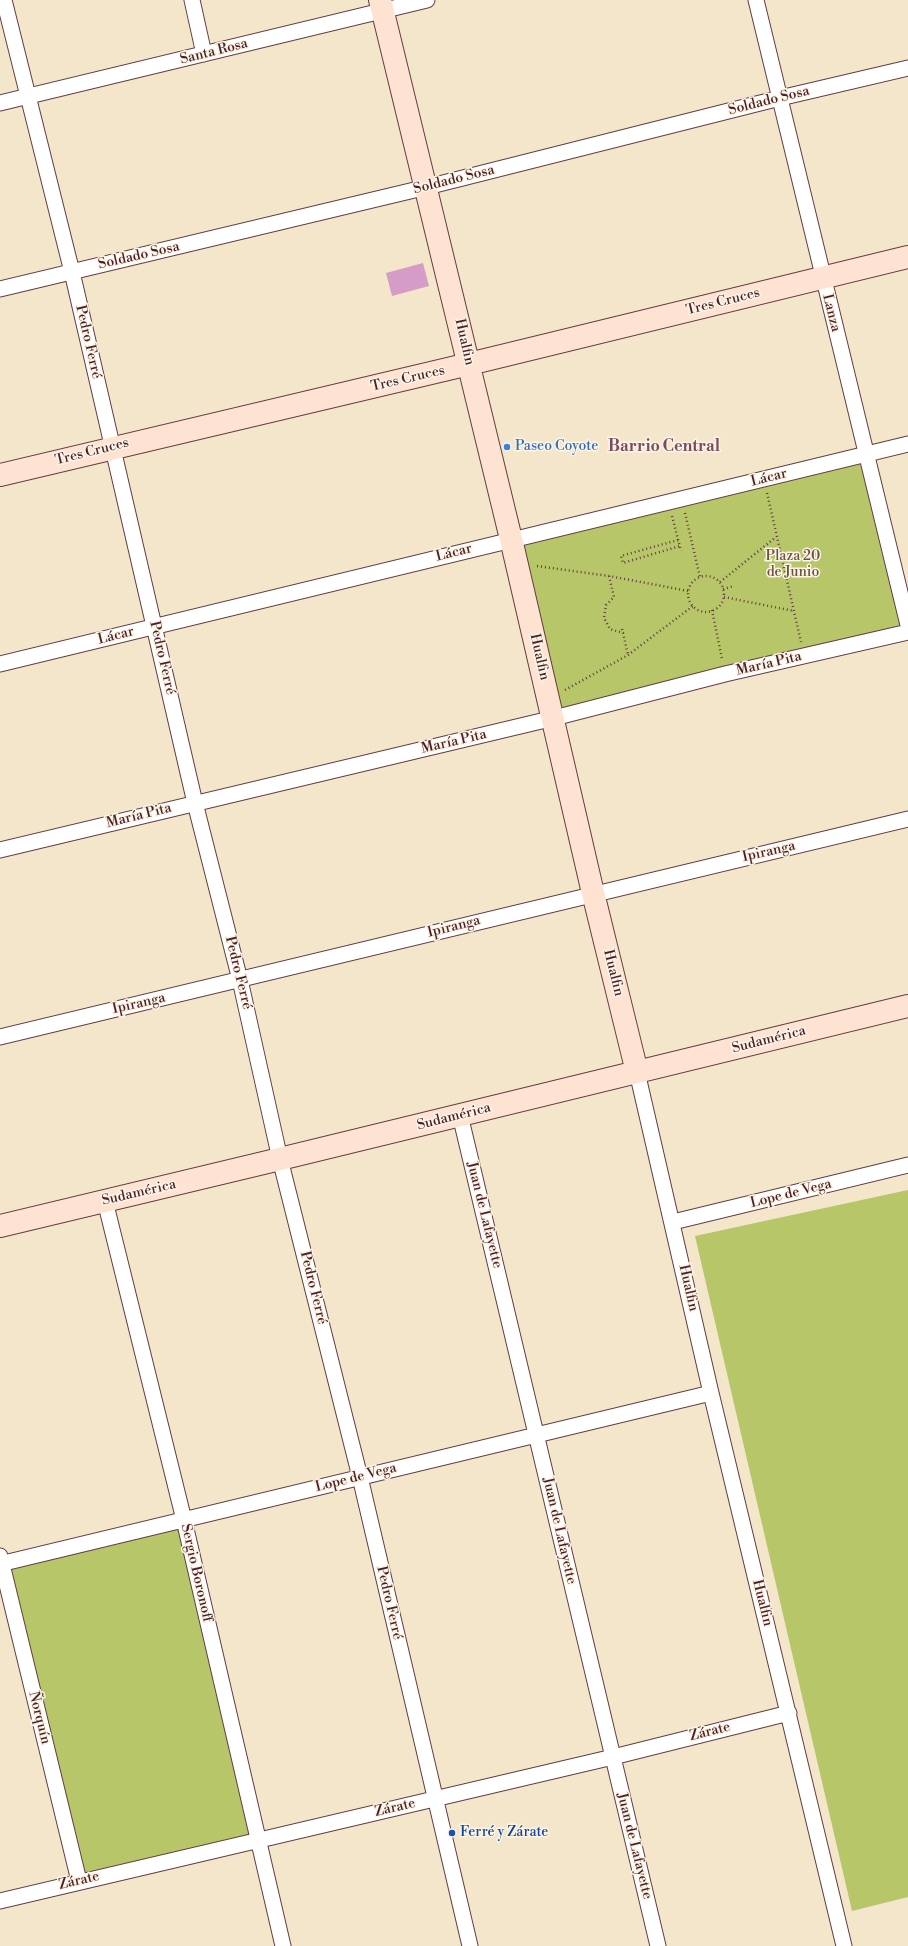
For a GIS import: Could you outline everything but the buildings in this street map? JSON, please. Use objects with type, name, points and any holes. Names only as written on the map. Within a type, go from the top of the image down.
[{"type":"street","name":"Pedro Ferré","points":[[4,0],[27,97],[72,272],[195,803],[240,980],[280,1160],[360,1477],[470,1946]]},
{"type":"street","points":[[192,0],[204,54]]},
{"type":"street","name":"Santa Rosa","points":[[0,103],[204,54],[382,5],[427,0]]},
{"type":"street","name":"Lanza","points":[[756,0],[822,277],[867,454],[908,625]]},
{"type":"street","name":"Hualfin","points":[[382,5],[512,538],[593,893],[673,1222],[711,1392],[844,1946]]},
{"type":"street","name":"Soldado Sosa","points":[[0,289],[427,187],[780,98],[908,68]]},
{"type":"street","name":"Tres Cruces","points":[[0,475],[113,447],[469,364],[908,257]]},
{"type":"street","name":"Lácar","points":[[0,664],[512,538],[675,502],[764,478],[908,444]]},
{"type":"street","name":"María Pita","points":[[0,850],[195,803],[552,708],[725,674],[908,632]]},
{"type":"street","name":"Ipiranga","points":[[0,1037],[240,980],[593,893],[908,819]]},
{"type":"street","name":"Sudamérica","points":[[0,1226],[280,1160],[908,1006]]},
{"type":"street","name":"Juan de Lafayette","points":[[460,1115],[658,1946]]},
{"type":"street","name":"Lope de Vega","points":[[673,1222],[908,1165]]},
{"type":"street","name":"Sergio Boronoff","points":[[105,1201],[184,1520],[283,1946]]},
{"type":"street","name":"Lope de Vega","points":[[1,1561],[184,1520],[711,1392]]},
{"type":"street","name":"Ñorquín","points":[[1,1561],[78,1881]]},
{"type":"street","name":"Zárate","points":[[0,1900],[613,1757],[789,1712]]},
{"type":"path","points":[[764,478],[776,537],[805,656]]},
{"type":"path","points":[[675,502],[678,540],[681,551]]},
{"type":"path","points":[[675,502],[700,577]]},
{"type":"path","points":[[720,582],[776,537]]},
{"type":"path","points":[[678,540],[621,556],[623,563],[680,546]]},
{"type":"path","points":[[517,564],[609,576],[688,591]]},
{"type":"path","points":[[609,576],[616,602]]},
{"type":"path","points":[[710,576],[720,582],[723,589],[724,597],[718,607],[712,610],[702,611],[693,606],[690,602],[688,591],[692,582],[700,577],[710,576]]},
{"type":"path","points":[[723,589],[734,586]]},
{"type":"path","points":[[614,597],[606,605],[604,618],[610,629],[623,634]]},
{"type":"path","points":[[724,597],[794,611]]},
{"type":"path","points":[[552,708],[628,655],[693,606]]},
{"type":"path","points":[[712,610],[725,674]]},
{"type":"path","points":[[622,629],[628,655]]},
{"type":"green space","name":"Plaza 20 de Junio","points":[[867,454],[908,625],[554,718],[511,539]]},
{"type":"green space","points":[[908,1190],[908,1897],[852,1911],[695,1236]]},
{"type":"green space","points":[[184,1520],[259,1840],[79,1881],[2,1563]]},
{"type":"place","name":"Paseo Coyote","points":[[507,447]]},
{"type":"place","name":"Ferré y Zárate","points":[[452,1833]]},
{"type":"district","name":"Barrio Central","points":[[664,447]]}]
